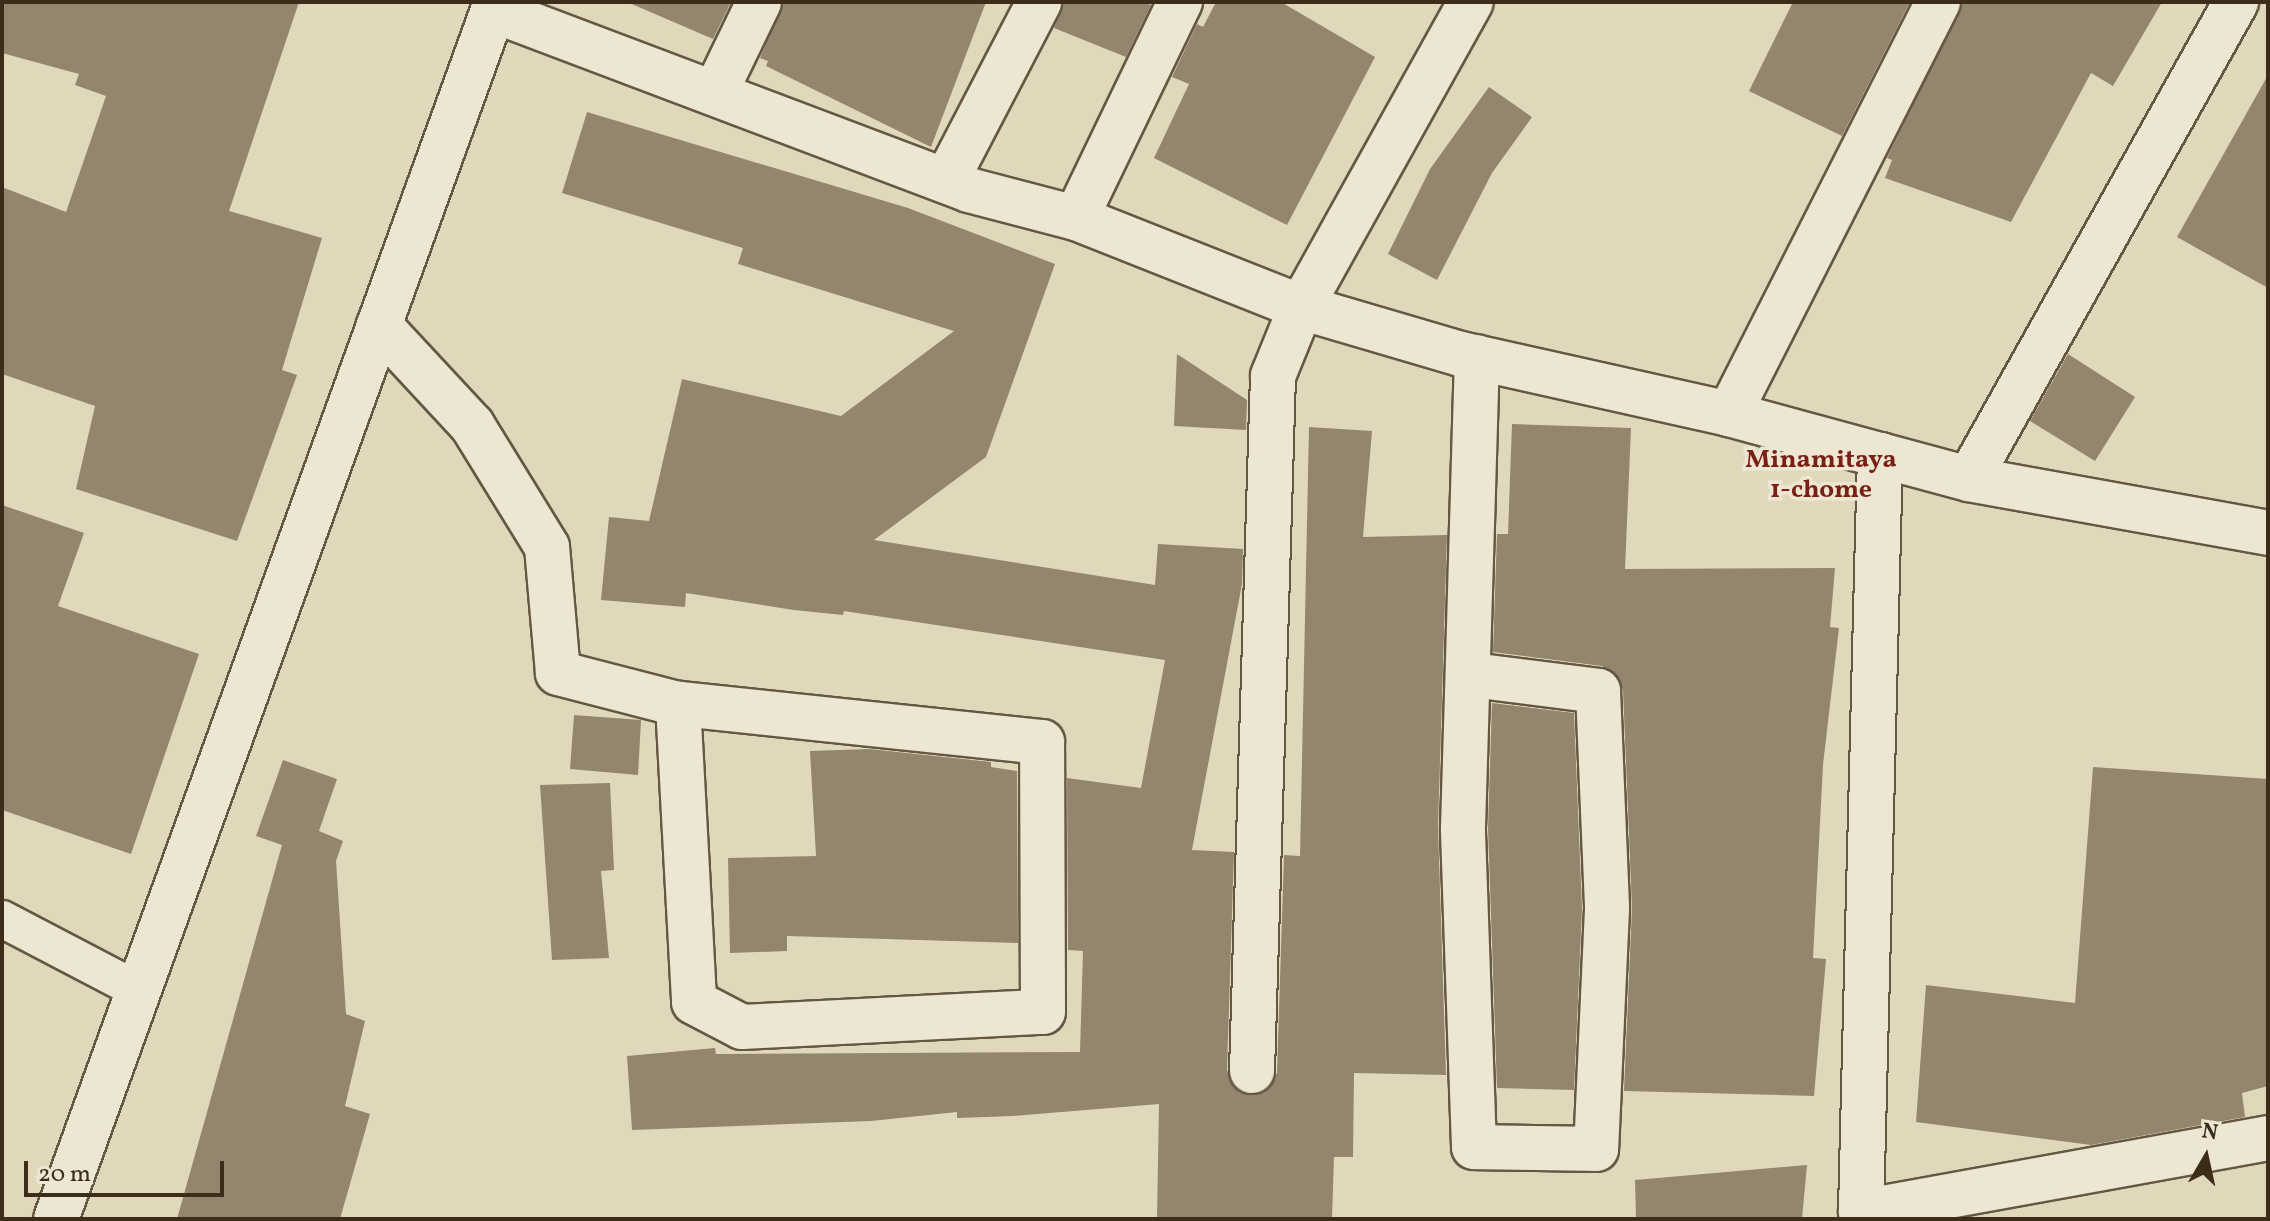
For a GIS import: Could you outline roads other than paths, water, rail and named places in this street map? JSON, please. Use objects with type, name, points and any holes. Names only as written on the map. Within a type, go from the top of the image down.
[{"type":"street","points":[[715,93],[759,2]]},
{"type":"street","points":[[946,181],[1039,2]]},
{"type":"street","points":[[1076,218],[1180,2]]},
{"type":"street","points":[[1252,1071],[1273,376],[1301,307],[1471,2]]},
{"type":"street","points":[[1729,414],[1938,2]]},
{"type":"street","points":[[1969,479],[2236,2]]},
{"type":"street","points":[[56,1219],[494,6],[946,181],[1076,218],[1301,307],[1477,357],[1729,414],[1969,479],[2268,533]]},
{"type":"street","points":[[379,325],[472,425],[547,547],[558,673],[678,704],[1042,742],[1043,1012],[742,1027],[694,1002],[678,704]]},
{"type":"street","points":[[1472,675],[1598,691],[1607,909],[1596,1149],[1474,1147],[1463,828],[1472,675],[1477,357]]},
{"type":"street","points":[[1880,455],[1861,1212],[2268,1138]]},
{"type":"lane","points":[[2,919],[138,990]]},
{"type":"district","name":"Minamitaya 1-chome","points":[[1821,476]]}]
